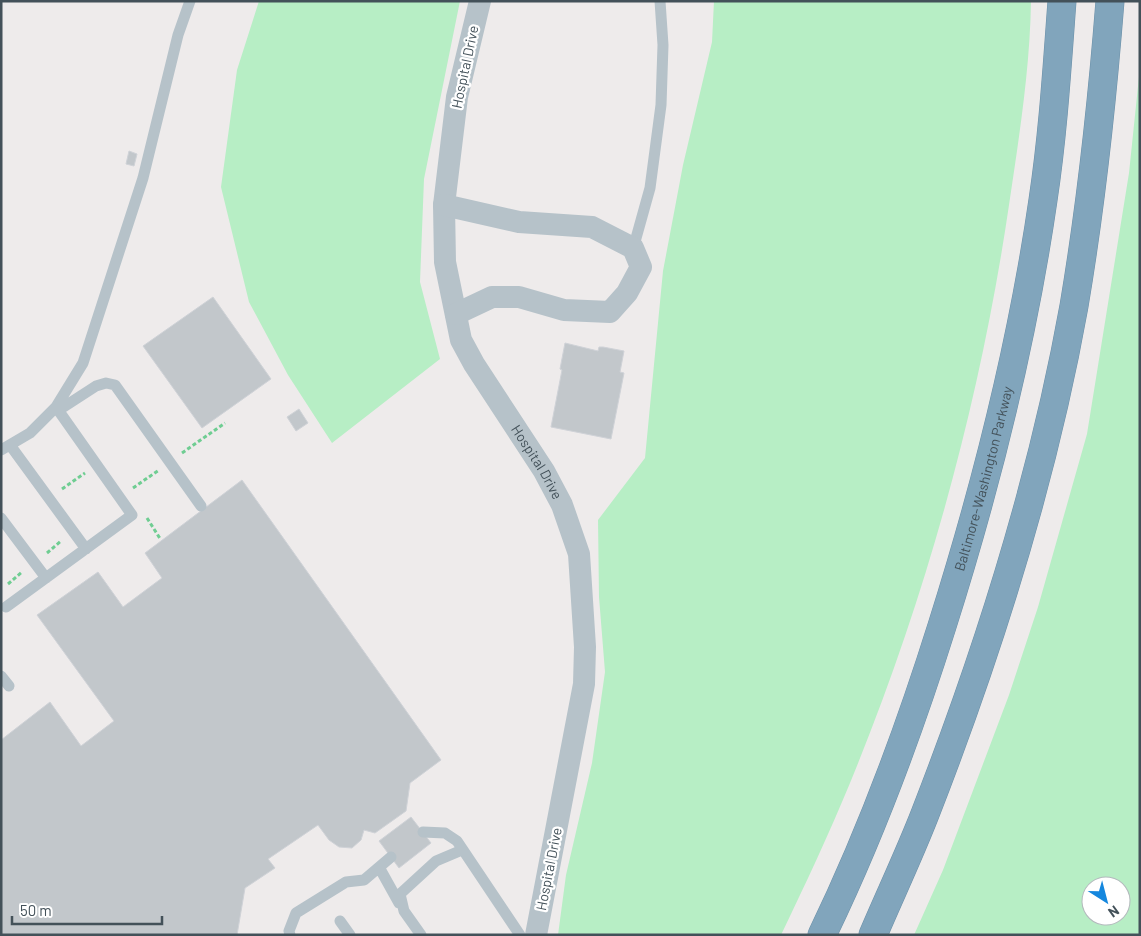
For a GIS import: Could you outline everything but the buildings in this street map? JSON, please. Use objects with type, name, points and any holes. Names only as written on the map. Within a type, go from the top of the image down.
[{"type":"highway","name":"Baltimore-Washington Parkway","points":[[822,935],[883,796],[927,674],[969,542],[1000,425],[1028,287],[1043,199],[1056,89],[1062,1]]},
{"type":"highway","points":[[873,935],[924,817],[971,691],[1012,560],[1047,433],[1074,306],[1102,97],[1110,1]]},
{"type":"street","name":"Hospital Drive","points":[[480,1],[457,97],[444,205],[445,262],[462,340],[474,364],[544,471],[562,505],[579,554],[585,647],[584,684],[536,935]]},
{"type":"street","points":[[444,205],[519,222],[592,227],[633,249],[641,266],[628,293],[610,312],[564,310],[519,297],[492,297],[456,314]]},
{"type":"lane","points":[[58,409],[88,352],[143,178],[178,35],[190,1]]},
{"type":"lane","points":[[633,249],[650,188],[661,105],[663,45],[660,1]]},
{"type":"lane","points":[[86,548],[6,447],[30,433],[58,409],[96,386],[106,383],[115,386],[201,506]]},
{"type":"lane","points":[[3,606],[46,578],[132,515],[58,409]]},
{"type":"lane","points":[[1,518],[46,578]]},
{"type":"lane","points":[[1,676],[9,686]]},
{"type":"lane","points":[[423,832],[445,833],[457,841],[520,935]]},
{"type":"lane","points":[[404,911],[400,894],[436,861],[462,850]]},
{"type":"lane","points":[[290,935],[289,931],[296,913],[346,882],[364,880],[391,857]]},
{"type":"lane","points":[[379,867],[404,911],[421,935]]},
{"type":"lane","points":[[340,921],[350,935]]},
{"type":"green space","points":[[259,1],[460,1],[424,179],[420,282],[440,359],[332,443],[288,375],[249,302],[221,187],[237,70]]},
{"type":"green space","points":[[714,1],[1031,1],[1029,52],[1023,103],[997,279],[983,353],[966,426],[926,571],[903,642],[850,783],[781,935],[558,935],[566,875],[592,763],[605,672],[599,597],[598,520],[645,458],[663,271],[683,165],[712,42]]},
{"type":"green space","points":[[1140,67],[1140,935],[914,935],[943,870],[1009,695],[1038,607],[1087,434],[1129,173]]}]
